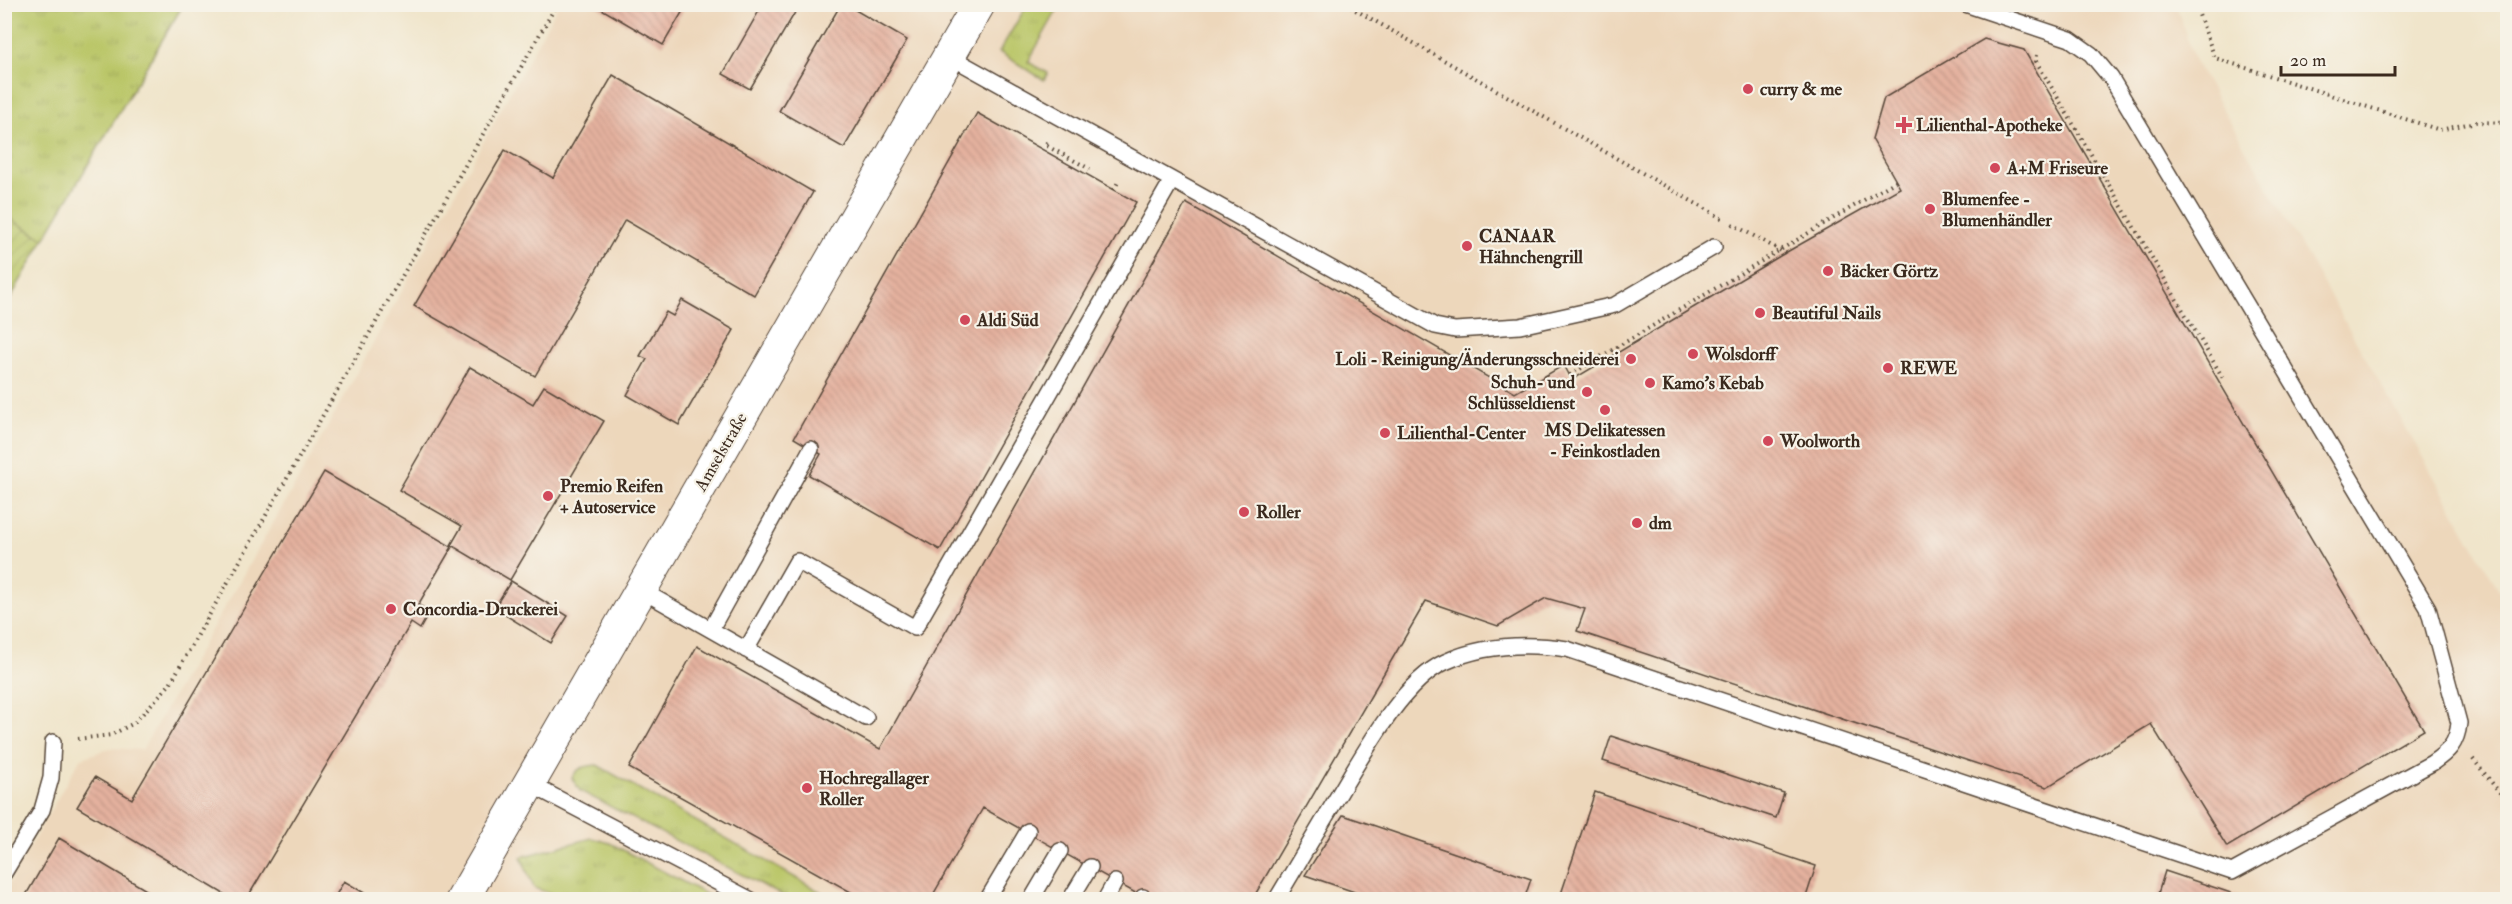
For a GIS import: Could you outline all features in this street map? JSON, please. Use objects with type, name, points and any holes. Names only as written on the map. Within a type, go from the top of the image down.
[{"type":"street","name":"Amselstraße","points":[[467,898],[641,590],[979,4]]},
{"type":"lane","points":[[1276,900],[1365,751],[1404,698],[1443,663],[1507,646],[1544,646],[1567,649],[2232,872],[2432,763],[2452,747],[2457,737],[2459,723],[2428,608],[2111,78],[2091,54],[2070,39],[1965,4]]},
{"type":"lane","points":[[949,56],[1435,326],[1455,330],[1520,326],[1615,305],[1714,247]]},
{"type":"lane","points":[[746,650],[797,561],[915,628],[1172,180]]},
{"type":"lane","points":[[711,629],[811,449]]},
{"type":"lane","points":[[641,590],[866,718]]},
{"type":"lane","points":[[4,873],[42,810],[51,778],[53,742]]},
{"type":"lane","points":[[530,784],[751,900]]},
{"type":"lane","points":[[987,900],[1028,831]]},
{"type":"lane","points":[[1030,900],[1060,851]]},
{"type":"lane","points":[[1070,900],[1090,867]]},
{"type":"lane","points":[[1105,900],[1115,882]]},
{"type":"path","points":[[53,742],[111,735],[134,723],[170,684],[557,4]]},
{"type":"path","points":[[1345,4],[1785,253]]},
{"type":"path","points":[[2195,4],[2215,58],[2440,129],[2476,122],[2508,123]]},
{"type":"path","points":[[2042,30],[2036,62],[2223,378]]},
{"type":"path","points":[[1570,375],[1896,181]]},
{"type":"path","points":[[556,502],[574,513]]},
{"type":"path","points":[[2457,737],[2508,803]]},
{"type":"shaded area","points":[[558,5],[2176,5],[2194,59],[2507,604],[2507,899],[5,900],[5,890],[80,759],[110,748],[142,750],[306,466]]},
{"type":"green space","points":[[5,5],[183,5],[44,239],[5,216]]},
{"type":"green space","points":[[1027,5],[1060,5],[1028,62],[1048,73],[1044,80],[999,52]]},
{"type":"green space","points":[[5,216],[44,239],[5,308]]},
{"type":"green space","points":[[597,765],[833,899],[785,897],[580,791],[572,778],[574,774],[582,768]]},
{"type":"green space","points":[[592,838],[610,843],[715,899],[567,899],[534,888],[521,857]]},
{"type":"building","points":[[593,4],[687,4],[663,45]]},
{"type":"building","points":[[763,4],[800,4],[750,89],[723,74]]},
{"type":"building","points":[[841,4],[845,4],[907,40],[844,148],[779,111]]},
{"type":"building","points":[[1984,39],[2024,50],[2424,730],[2227,847],[2151,724],[2047,787],[1577,631],[1585,609],[1546,598],[1498,626],[1426,601],[1252,900],[1148,900],[983,808],[930,900],[865,900],[629,768],[697,646],[880,749],[1186,203],[1515,393],[1564,365],[1572,380],[1785,253],[1900,188],[1872,139],[1884,98]]},
{"type":"building","points":[[613,75],[813,192],[754,295],[625,220],[535,376],[414,306],[505,150],[553,178]]},
{"type":"building","name":"Aldi Süd","points":[[977,113],[1136,202],[940,550],[809,475],[821,454],[794,438]]},
{"type":"building","points":[[682,300],[734,330],[679,425],[627,395],[647,359],[640,356],[666,312],[673,316]]},
{"type":"building","points":[[470,367],[533,404],[544,386],[604,421],[510,580],[451,545],[462,526],[399,490]]},
{"type":"building","points":[[324,472],[452,547],[418,605],[430,611],[420,629],[411,623],[246,900],[234,900],[77,807],[95,777],[132,799]]},
{"type":"building","points":[[511,581],[568,616],[551,643],[494,608]]},
{"type":"building","points":[[1611,736],[1784,793],[1776,818],[1603,761]]},
{"type":"building","points":[[1595,792],[1816,866],[1805,900],[1559,900]]},
{"type":"building","points":[[1343,815],[1531,879],[1524,900],[1378,900],[1305,875]]},
{"type":"building","points":[[59,838],[163,900],[23,900]]},
{"type":"building","points":[[2165,871],[2249,899],[2249,900],[2156,900]]},
{"type":"building","points":[[344,881],[376,900],[333,900]]},
{"type":"place","name":"curry & me","points":[[1748,89]]},
{"type":"place","name":"Lilienthal-Apotheke","points":[[1904,125]]},
{"type":"place","name":"A+M Friseure","points":[[1995,168]]},
{"type":"place","name":"Blumenfee - Blumenhändler","points":[[1930,209]]},
{"type":"place","name":"CANAAR Hähnchengrill","points":[[1467,246]]},
{"type":"place","name":"Bäcker Görtz","points":[[1828,271]]},
{"type":"place","name":"Beautiful Nails","points":[[1760,313]]},
{"type":"place","name":"Aldi Süd","points":[[965,320]]},
{"type":"place","name":"Wolsdorff","points":[[1693,354]]},
{"type":"place","name":"Loli - Reinigung/Änderungsschneiderei","points":[[1631,359]]},
{"type":"place","name":"REWE","points":[[1888,368]]},
{"type":"place","name":"Kamo's Kebab","points":[[1650,383]]},
{"type":"place","name":"Schuh- und Schlüsseldienst","points":[[1587,392]]},
{"type":"place","name":"MS Delikatessen - Feinkostladen","points":[[1605,410]]},
{"type":"place","name":"Lilienthal-Center","points":[[1385,433]]},
{"type":"place","name":"Woolworth","points":[[1768,441]]},
{"type":"place","name":"Premio Reifen + Autoservice","points":[[548,496]]},
{"type":"place","name":"Roller","points":[[1244,512]]},
{"type":"place","name":"dm","points":[[1637,523]]},
{"type":"place","name":"Concordia-Druckerei","points":[[391,609]]},
{"type":"place","name":"Hochregallager Roller","points":[[807,788]]}]
